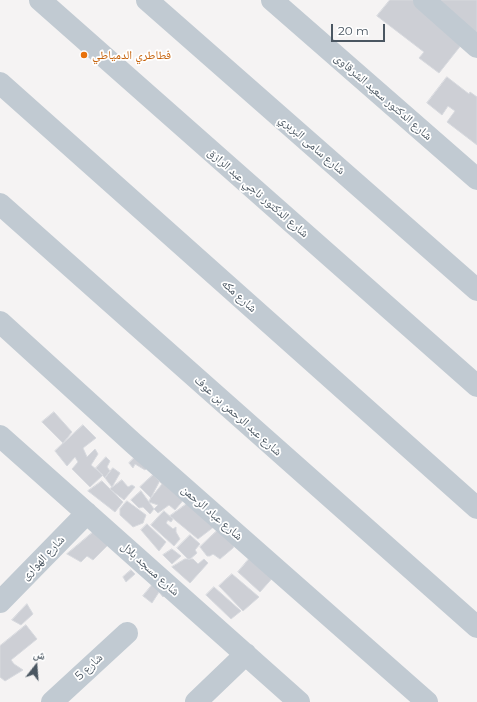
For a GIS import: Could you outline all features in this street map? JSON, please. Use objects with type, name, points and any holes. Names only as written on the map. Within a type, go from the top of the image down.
[{"type":"street","name":"شارع الدكتور ناجي عبد الرازق","points":[[40,0],[477,386]]},
{"type":"street","name":"شارع سامى البربري","points":[[148,0],[477,290]]},
{"type":"street","name":"شارع الدكتور سعيد الشرقاوى","points":[[272,0],[477,179]]},
{"type":"street","points":[[424,0],[477,47]]},
{"type":"street","name":"شارع مكه","points":[[0,83],[477,508]]},
{"type":"street","name":"شارع عبد الرحمن بن عوف","points":[[0,204],[477,627]]},
{"type":"street","name":"شارع عباد الرحمن","points":[[0,322],[133,443],[427,702]]},
{"type":"street","name":"شارع مسجد بلال","points":[[0,436],[299,702]]},
{"type":"street","name":"شارع الهوارى","points":[[0,602],[87,513]]},
{"type":"street","name":"شارع 5","points":[[52,702],[126,633]]},
{"type":"street","points":[[196,702],[246,654]]},
{"type":"building","points":[[390,0],[416,0],[462,44],[439,73],[419,58],[424,52],[377,16]]},
{"type":"building","points":[[437,0],[477,0],[477,45]]},
{"type":"building","points":[[447,77],[469,94],[470,92],[477,97],[477,145],[447,122],[455,111],[448,106],[442,115],[427,103]]},
{"type":"building","points":[[54,412],[72,432],[63,443],[42,422]]},
{"type":"building","points":[[83,425],[96,438],[83,448],[87,457],[95,449],[98,454],[91,465],[103,475],[90,487],[72,469],[78,462],[75,457],[67,466],[55,451]]},
{"type":"building","points":[[139,453],[147,468],[145,470],[135,464],[133,468],[129,463]]},
{"type":"building","points":[[106,457],[110,461],[107,467],[110,471],[105,478],[96,468]]},
{"type":"building","points":[[113,468],[120,473],[112,487],[105,478]]},
{"type":"building","points":[[153,475],[162,484],[151,498],[140,487]]},
{"type":"building","points":[[162,477],[185,498],[175,510],[169,505],[158,513],[154,509],[158,505],[149,502]]},
{"type":"building","points":[[122,480],[128,487],[132,485],[135,487],[124,500],[110,489]]},
{"type":"building","points":[[102,481],[123,502],[115,512],[88,491]]},
{"type":"building","points":[[141,491],[154,509],[150,514],[143,507],[139,508],[131,500]]},
{"type":"building","points":[[127,501],[146,515],[143,523],[133,527],[120,515],[120,509]]},
{"type":"building","points":[[188,503],[215,526],[198,539],[170,516]]},
{"type":"building","points":[[164,511],[173,519],[171,522],[168,520],[166,523],[173,529],[176,527],[176,532],[180,539],[174,546],[151,525]]},
{"type":"building","points":[[147,524],[166,542],[159,551],[141,530]]},
{"type":"building","points":[[221,527],[237,540],[233,548],[220,559],[213,554],[207,556],[200,547]]},
{"type":"building","points":[[98,528],[112,541],[93,560],[87,556],[81,562],[67,554]]},
{"type":"building","points":[[190,535],[200,544],[195,550],[197,553],[189,560],[177,548]]},
{"type":"building","points":[[172,549],[181,556],[172,564],[163,555]]},
{"type":"building","points":[[254,553],[276,574],[260,592],[238,572]]},
{"type":"building","points":[[185,559],[193,559],[198,564],[204,559],[208,563],[190,583],[172,567]]},
{"type":"building","points":[[131,570],[135,574],[126,582],[123,577]]},
{"type":"building","points":[[232,574],[259,597],[243,611],[219,586]]},
{"type":"building","points":[[157,579],[170,590],[163,597],[159,592],[152,603],[143,596]]},
{"type":"building","points":[[214,587],[241,611],[231,619],[206,595]]},
{"type":"building","points":[[27,604],[33,614],[21,625],[12,620]]},
{"type":"building","points":[[26,625],[37,639],[11,660],[23,670],[5,681],[0,677],[0,646]]},
{"type":"place","name":"فطاطري الدمياطي","points":[[84,55]]}]
